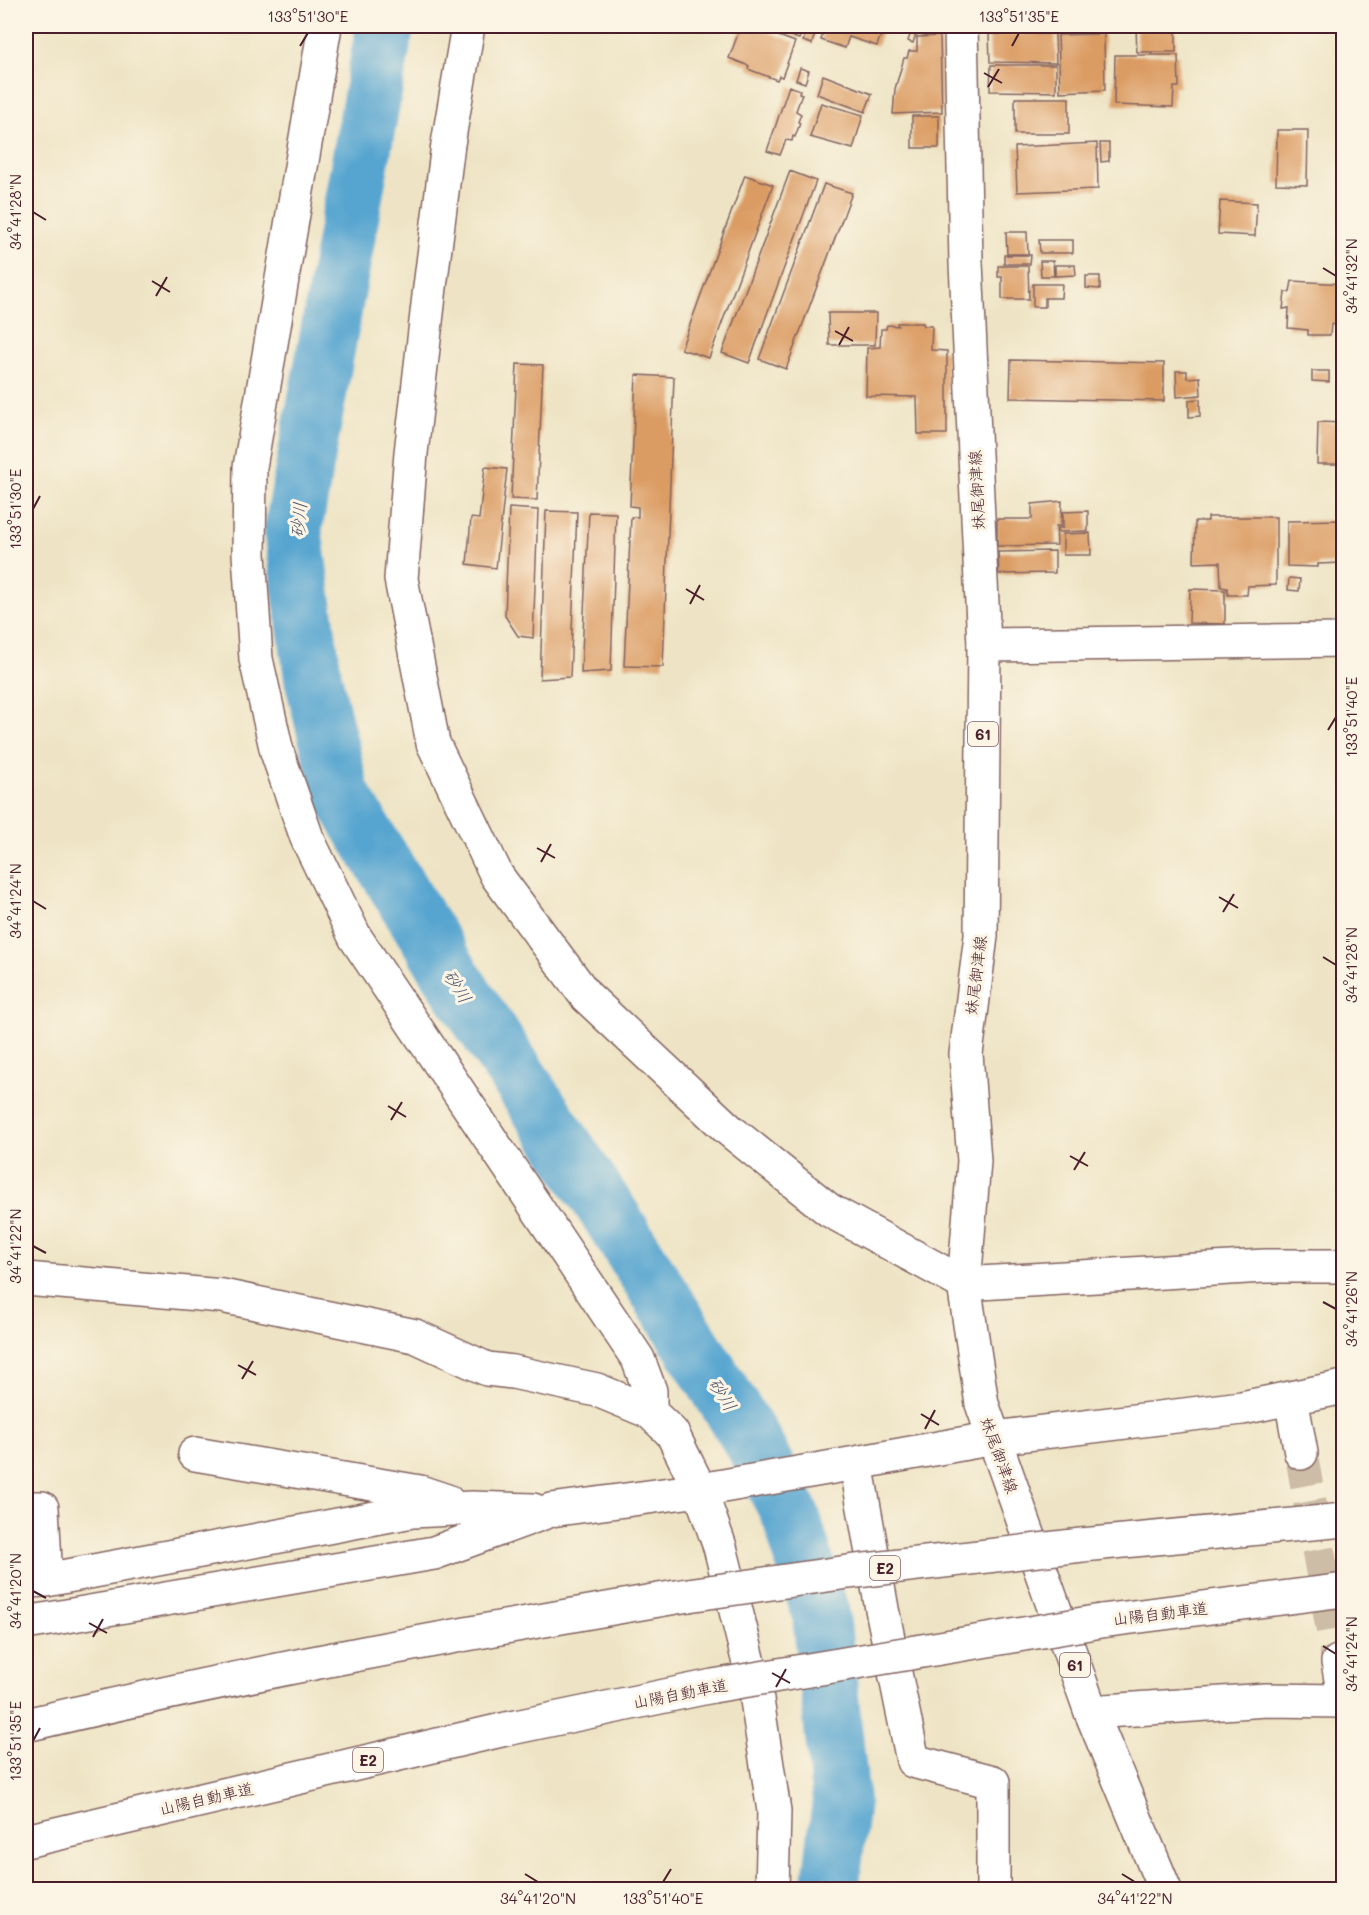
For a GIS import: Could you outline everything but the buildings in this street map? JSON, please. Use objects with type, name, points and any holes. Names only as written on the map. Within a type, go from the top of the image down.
[{"type":"main road","points":[[325,26],[250,467],[249,554],[256,660],[277,752],[307,838],[355,937],[638,1359],[650,1390],[650,1412]]},
{"type":"main road","points":[[468,26],[448,144],[430,287],[411,453],[400,579],[433,743],[497,876],[586,996],[728,1129],[829,1210],[964,1284],[1264,1266],[1344,1266]]},
{"type":"main road","name":"妹尾御津線","points":[[961,26],[966,263],[984,645],[981,936],[966,1054],[974,1161],[964,1284],[982,1404],[1091,1712],[1164,1890]]},
{"type":"main road","points":[[984,645],[1344,640]]},
{"type":"main road","points":[[26,1279],[222,1296],[414,1336],[487,1369],[513,1372],[597,1390],[650,1412],[672,1433],[700,1490],[720,1547],[755,1687],[774,1811],[772,1890]]},
{"type":"main road","points":[[26,1508],[42,1508],[36,1580],[351,1521],[412,1512],[472,1508],[551,1510],[700,1490],[994,1438],[1242,1408],[1344,1387]]},
{"type":"main road","points":[[1291,1398],[1301,1453]]},
{"type":"main road","points":[[195,1454],[420,1492],[472,1508]]},
{"type":"main road","points":[[844,1465],[882,1609],[913,1761],[993,1782],[993,1890]]},
{"type":"main road","points":[[26,1623],[434,1553],[551,1510]]},
{"type":"main road","name":"E2","points":[[26,1725],[101,1707],[476,1632],[688,1595],[848,1572],[1082,1545],[1344,1520]]},
{"type":"main road","name":"山陽自動車道","points":[[26,1841],[506,1728],[713,1686],[1101,1621],[1344,1590]]},
{"type":"main road","points":[[1091,1712],[1266,1700],[1344,1699],[1338,1662]]},
{"type":"waterway","name":"砂川","points":[[385,26],[293,530],[313,678],[341,794],[460,989],[611,1216],[754,1444],[791,1516],[821,1615],[841,1801],[830,1890]]},
{"type":"tunnel","points":[[1301,1453],[1338,1662]]}]
